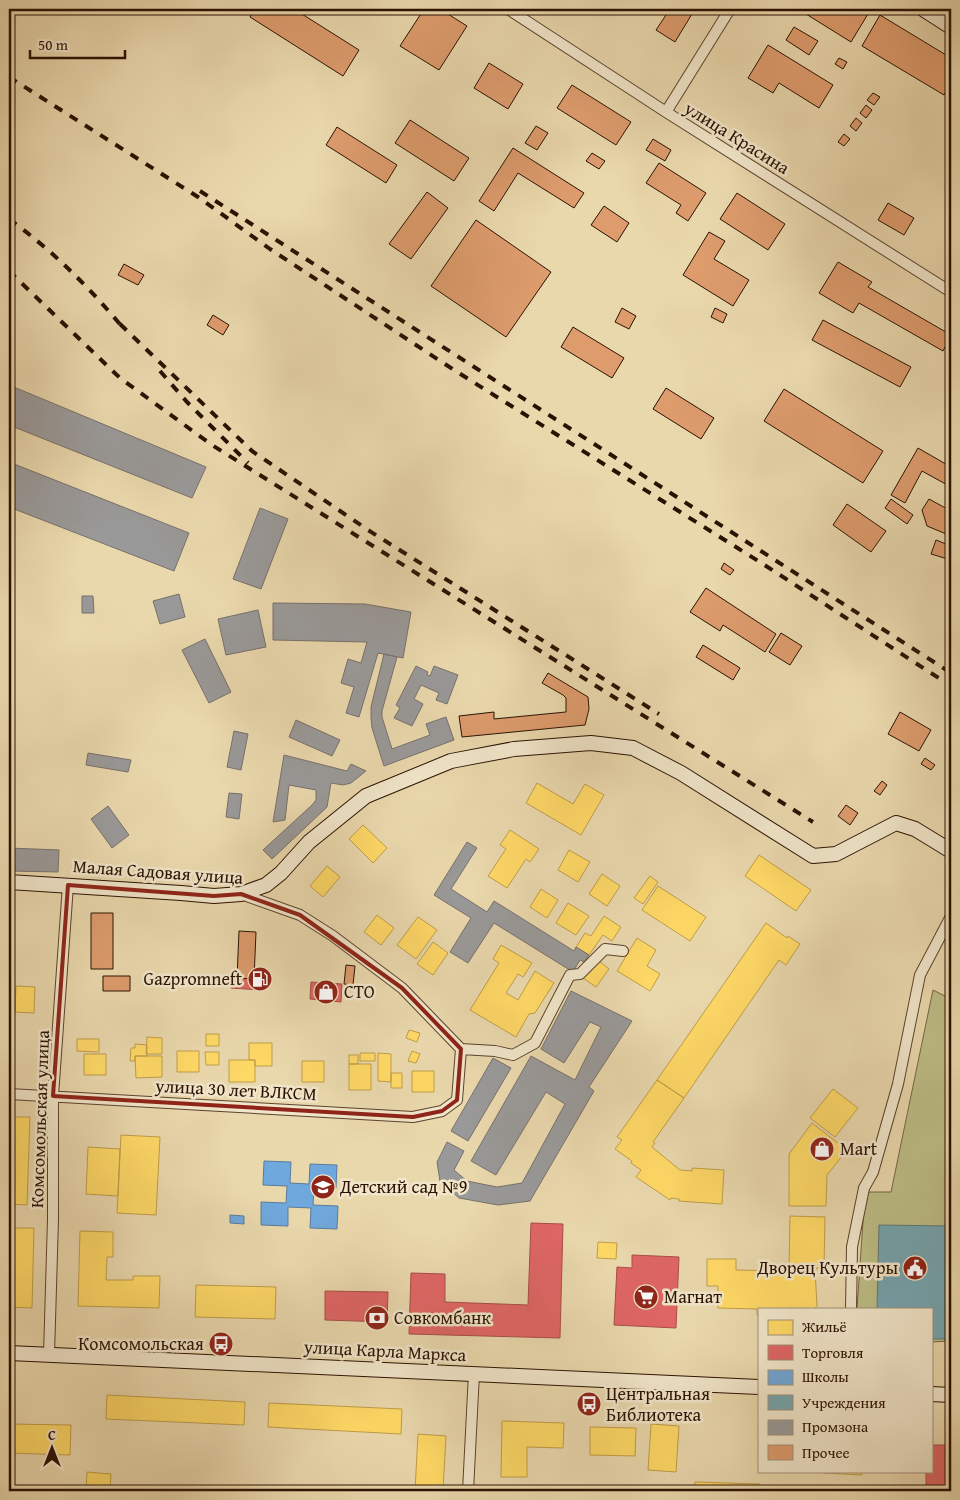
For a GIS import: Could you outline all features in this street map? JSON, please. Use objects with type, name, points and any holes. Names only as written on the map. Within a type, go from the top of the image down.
[{"type":"street","name":"улица Красина","points":[[508,9],[666,112],[951,292]]},
{"type":"street","points":[[666,112],[730,9]]},
{"type":"street","points":[[923,9],[951,26]]},
{"type":"street","points":[[241,894],[266,885],[281,873],[309,842],[366,796],[451,761],[514,749],[591,743],[633,748],[681,773],[813,856],[836,854],[896,823],[916,829],[951,851]]},
{"type":"street","name":"Малая Садовая улица","points":[[9,882],[181,892],[214,896],[241,894],[300,915],[333,936],[402,988],[461,1049]]},
{"type":"street","name":"Комсомольская улица","points":[[49,1355],[53,1219],[53,1096],[68,885]]},
{"type":"street","points":[[851,1308],[852,1247],[864,1188],[873,1172],[898,1084],[920,975],[951,916]]},
{"type":"street","points":[[461,1049],[495,1051],[513,1055],[535,1043],[570,975],[580,974],[604,949],[623,951]]},
{"type":"street","name":"улица 30 лет ВЛКСМ","points":[[9,1094],[413,1117],[442,1111],[457,1100],[461,1049]]},
{"type":"street","name":"улица Карла Маркса","points":[[9,1353],[758,1387]]},
{"type":"street","points":[[468,1491],[474,1373]]},
{"type":"street","points":[[932,1394],[951,1395]]},
{"type":"highlighted area","points":[[68,885],[214,896],[241,894],[300,915],[402,988],[461,1049],[457,1100],[442,1111],[413,1117],[53,1096]]},
{"type":"green space","points":[[933,990],[951,999],[951,1341],[932,1342],[932,1308],[857,1308],[865,1192],[891,1192]]},
{"type":"building: Жильё","points":[[537,783],[573,804],[585,784],[604,795],[581,835],[526,803]]},
{"type":"building: Жильё","points":[[363,825],[387,848],[373,863],[349,839]]},
{"type":"building: Жильё","points":[[510,830],[539,849],[530,862],[526,859],[507,888],[488,876],[506,849],[500,845]]},
{"type":"building: Жильё","points":[[569,850],[590,862],[578,882],[558,870]]},
{"type":"building: Жильё","points":[[759,855],[811,890],[796,911],[745,876]]},
{"type":"building: Жильё","points":[[327,866],[340,877],[323,897],[310,886]]},
{"type":"building: Жильё","points":[[602,874],[620,886],[607,906],[589,894]]},
{"type":"building: Жильё","points":[[650,876],[658,882],[643,904],[634,898]]},
{"type":"building: Жильё","points":[[658,886],[706,917],[690,941],[642,910]]},
{"type":"building: Жильё","points":[[541,889],[558,900],[547,918],[530,907]]},
{"type":"building: Жильё","points":[[568,903],[589,916],[576,935],[556,923]]},
{"type":"building: Жильё","points":[[377,915],[394,928],[381,945],[364,932]]},
{"type":"building: Жильё","points":[[604,916],[621,927],[612,941],[603,935],[589,955],[576,947],[585,933],[591,936]]},
{"type":"building: Жильё","points":[[418,917],[437,930],[416,959],[397,945]]},
{"type":"building: Жильё","points":[[766,923],[787,938],[788,936],[800,944],[786,965],[779,960],[684,1098],[657,1080]]},
{"type":"building: Жильё","points":[[637,938],[656,950],[647,966],[660,974],[650,991],[617,971]]},
{"type":"building: Жильё","points":[[433,942],[448,953],[433,975],[417,964]]},
{"type":"building: Жильё","points":[[501,945],[532,963],[523,977],[518,974],[506,993],[518,1000],[535,971],[554,983],[535,1013],[529,1014],[516,1037],[470,1010],[499,963],[493,959]]},
{"type":"building: Жильё","points":[[599,961],[609,969],[596,987],[583,978],[592,965],[595,966]]},
{"type":"building: Жильё","points":[[16,986],[35,987],[34,1013],[15,1012]]},
{"type":"building: Жильё","points":[[9,999],[15,999],[15,1012],[9,1012]]},
{"type":"building: Жильё","points":[[409,1030],[420,1033],[417,1042],[406,1038]]},
{"type":"building: Жильё","points":[[206,1034],[219,1034],[219,1046],[206,1046]]},
{"type":"building: Жильё","points":[[147,1037],[162,1038],[162,1054],[146,1054]]},
{"type":"building: Жильё","points":[[77,1039],[99,1039],[99,1052],[77,1051]]},
{"type":"building: Жильё","points":[[249,1043],[272,1043],[272,1066],[255,1066],[255,1060],[249,1060]]},
{"type":"building: Жильё","points":[[135,1044],[147,1045],[147,1056],[135,1056],[135,1061],[130,1061],[131,1048],[135,1048]]},
{"type":"building: Жильё","points":[[177,1051],[199,1051],[199,1072],[177,1072]]},
{"type":"building: Жильё","points":[[412,1051],[420,1054],[416,1063],[408,1061]]},
{"type":"building: Жильё","points":[[205,1052],[219,1052],[219,1065],[206,1065]]},
{"type":"building: Жильё","points":[[360,1053],[375,1053],[375,1061],[360,1061]]},
{"type":"building: Жильё","points":[[378,1053],[391,1054],[391,1082],[378,1081]]},
{"type":"building: Жильё","points":[[84,1054],[106,1054],[106,1075],[84,1075]]},
{"type":"building: Жильё","points":[[349,1055],[358,1055],[358,1064],[349,1064]]},
{"type":"building: Жильё","points":[[135,1056],[162,1056],[162,1077],[136,1078]]},
{"type":"building: Жильё","points":[[229,1060],[255,1060],[255,1082],[229,1082]]},
{"type":"building: Жильё","points":[[302,1061],[324,1061],[324,1082],[302,1082]]},
{"type":"building: Жильё","points":[[349,1064],[371,1064],[371,1090],[349,1090]]},
{"type":"building: Жильё","points":[[412,1071],[434,1071],[434,1092],[412,1092]]},
{"type":"building: Жильё","points":[[391,1073],[402,1073],[402,1088],[391,1088]]},
{"type":"building: Жильё","points":[[657,1080],[684,1098],[653,1142],[655,1143],[652,1147],[680,1170],[692,1171],[692,1168],[724,1170],[722,1204],[679,1201],[679,1199],[671,1198],[670,1200],[636,1177],[641,1170],[615,1149],[622,1140],[617,1137]]},
{"type":"building: Жильё","points":[[833,1089],[858,1108],[835,1137],[810,1118]]},
{"type":"building: Жильё","points":[[9,1117],[30,1117],[27,1205],[9,1204]]},
{"type":"building: Жильё","points":[[812,1123],[847,1150],[827,1175],[826,1206],[789,1206],[789,1154]]},
{"type":"building: Жильё","points":[[121,1135],[160,1137],[156,1215],[117,1213]]},
{"type":"building: Жильё","points":[[88,1147],[120,1149],[118,1196],[86,1194]]},
{"type":"building: Жильё","points":[[790,1216],[825,1217],[824,1266],[815,1269],[817,1306],[815,1308],[758,1308],[757,1315],[757,1309],[718,1308],[718,1286],[707,1286],[707,1259],[736,1259],[736,1270],[789,1271]]},
{"type":"building: Жильё","points":[[9,1228],[34,1228],[32,1308],[9,1307]]},
{"type":"building: Жильё","points":[[80,1231],[113,1232],[113,1257],[107,1257],[106,1280],[133,1280],[133,1276],[160,1276],[159,1308],[78,1306]]},
{"type":"building: Жильё","points":[[598,1242],[617,1243],[616,1259],[597,1258]]},
{"type":"building: Жильё","points":[[196,1285],[276,1287],[275,1319],[195,1317]]},
{"type":"building: Жильё","points":[[107,1395],[245,1402],[244,1425],[106,1419]]},
{"type":"building: Жильё","points":[[269,1403],[402,1409],[401,1434],[268,1427]]},
{"type":"building: Жильё","points":[[502,1421],[564,1423],[563,1448],[527,1447],[527,1477],[501,1477]]},
{"type":"building: Жильё","points":[[9,1424],[71,1425],[70,1455],[9,1453]]},
{"type":"building: Жильё","points":[[651,1424],[679,1426],[676,1472],[648,1470]]},
{"type":"building: Жильё","points":[[590,1427],[636,1428],[635,1456],[590,1455]]},
{"type":"building: Жильё","points":[[418,1434],[446,1436],[443,1491],[415,1491]]},
{"type":"building: Жильё","points":[[87,1472],[111,1474],[110,1491],[86,1491]]},
{"type":"building: Жильё","points":[[862,1472],[862,1475],[824,1473]]},
{"type":"building: Жильё","points":[[695,1482],[760,1484],[760,1491],[695,1491]]},
{"type":"building: Жильё","points":[[559,1489],[592,1490],[592,1491],[558,1491]]},
{"type":"building: Торговля","points":[[231,976],[260,977],[260,990],[231,988]]},
{"type":"building: Торговля","name":"СТО","points":[[311,982],[342,984],[341,1002],[310,999]]},
{"type":"building: Торговля","points":[[531,1223],[563,1224],[560,1338],[409,1334],[411,1273],[445,1274],[445,1302],[528,1305]]},
{"type":"building: Торговля","name":"Магнат","points":[[632,1255],[679,1257],[676,1328],[614,1325],[617,1267],[632,1268]]},
{"type":"building: Торговля","points":[[325,1291],[388,1292],[387,1322],[325,1320]]},
{"type":"building: Торговля","points":[[932,1445],[951,1445],[951,1491],[926,1491],[926,1472],[932,1472]]},
{"type":"building: Школы","points":[[264,1161],[291,1162],[290,1183],[309,1184],[310,1164],[337,1165],[336,1188],[314,1187],[313,1205],[338,1206],[337,1229],[310,1228],[311,1208],[288,1207],[288,1226],[261,1225],[261,1202],[286,1203],[287,1186],[263,1185]]},
{"type":"building: Школы","points":[[230,1215],[244,1216],[244,1224],[230,1223]]},
{"type":"building: Учреждения","name":"Дворец Культуры","points":[[879,1225],[951,1226],[951,1339],[932,1339],[932,1308],[877,1308]]},
{"type":"building: Промзона","points":[[9,385],[206,467],[192,498],[9,425]]},
{"type":"building: Промзона","points":[[9,462],[189,533],[174,571],[9,507]]},
{"type":"building: Промзона","points":[[260,508],[288,519],[261,589],[233,579]]},
{"type":"building: Промзона","points":[[179,594],[185,617],[160,624],[153,601]]},
{"type":"building: Промзона","points":[[82,596],[93,596],[94,613],[82,613]]},
{"type":"building: Промзона","points":[[273,603],[365,604],[411,612],[403,658],[378,653],[359,717],[346,713],[354,687],[341,683],[348,659],[361,663],[367,642],[273,640]]},
{"type":"building: Промзона","points":[[258,610],[266,647],[226,655],[218,619]]},
{"type":"building: Промзона","points":[[205,639],[231,692],[209,703],[182,650]]},
{"type":"building: Промзона","points":[[384,654],[397,657],[382,711],[382,717],[392,749],[430,735],[426,724],[446,717],[454,740],[384,766],[372,728],[371,707]]},
{"type":"building: Промзона","points":[[416,666],[428,672],[427,675],[430,676],[434,666],[458,675],[447,704],[436,700],[439,693],[421,685],[414,699],[423,704],[412,726],[394,718],[400,708],[396,705]]},
{"type":"building: Промзона","points":[[296,720],[340,740],[332,756],[289,737]]},
{"type":"building: Промзона","points":[[234,731],[248,734],[241,770],[227,767]]},
{"type":"building: Промзона","points":[[88,753],[131,760],[128,772],[86,765]]},
{"type":"building: Промзона","points":[[284,755],[347,771],[351,764],[366,771],[351,783],[343,785],[331,783],[327,807],[272,859],[263,850],[316,800],[316,790],[289,785],[285,820],[273,822]]},
{"type":"building: Промзона","points":[[229,793],[242,794],[239,819],[226,817]]},
{"type":"building: Промзона","points":[[108,806],[129,835],[112,848],[91,819]]},
{"type":"building: Промзона","points":[[467,842],[477,848],[451,889],[487,912],[494,901],[574,951],[576,947],[589,955],[584,962],[580,960],[573,972],[494,923],[468,963],[450,952],[471,918],[434,895]]},
{"type":"building: Промзона","points":[[9,848],[59,850],[58,872],[9,871]]},
{"type":"building: Промзона","points":[[571,991],[632,1021],[589,1087],[594,1091],[530,1201],[498,1205],[459,1198],[440,1181],[437,1162],[447,1142],[464,1151],[454,1170],[467,1181],[497,1187],[522,1183],[565,1104],[546,1092],[496,1175],[471,1161],[531,1056],[575,1080],[601,1027],[590,1022],[564,1063],[541,1049]]},
{"type":"building: Промзона","points":[[493,1058],[511,1068],[468,1141],[451,1131]]},
{"type":"building: Прочее","points":[[255,9],[294,9],[359,50],[343,76],[250,17]]},
{"type":"building: Прочее","points":[[424,9],[440,9],[467,26],[439,70],[400,46]]},
{"type":"building: Прочее","points":[[670,9],[695,9],[675,42],[656,30]]},
{"type":"building: Прочее","points":[[798,9],[871,9],[851,42]]},
{"type":"building: Прочее","points":[[880,15],[951,58],[951,82],[944,95],[862,46]]},
{"type":"building: Прочее","points":[[794,27],[818,41],[809,55],[786,40]]},
{"type":"building: Прочее","points":[[768,45],[833,85],[819,108],[779,83],[773,93],[748,78]]},
{"type":"building: Прочее","points":[[839,58],[847,62],[843,69],[835,64]]},
{"type":"building: Прочее","points":[[489,63],[523,84],[508,109],[474,88]]},
{"type":"building: Прочее","points":[[572,85],[631,122],[616,145],[557,108]]},
{"type":"building: Прочее","points":[[873,93],[880,97],[874,105],[867,100]]},
{"type":"building: Прочее","points":[[866,105],[872,110],[866,118],[860,113]]},
{"type":"building: Прочее","points":[[856,118],[862,123],[856,131],[850,126]]},
{"type":"building: Прочее","points":[[410,120],[469,158],[454,181],[395,143]]},
{"type":"building: Прочее","points":[[536,126],[548,133],[537,150],[525,143]]},
{"type":"building: Прочее","points":[[337,127],[397,165],[386,183],[326,145]]},
{"type":"building: Прочее","points":[[844,134],[850,139],[844,146],[838,142]]},
{"type":"building: Прочее","points":[[653,139],[671,150],[665,161],[646,150]]},
{"type":"building: Прочее","points":[[513,148],[584,193],[574,208],[518,173],[494,211],[479,201]]},
{"type":"building: Прочее","points":[[592,153],[605,161],[599,169],[586,161]]},
{"type":"building: Прочее","points":[[659,163],[706,193],[688,221],[676,213],[681,205],[646,183]]},
{"type":"building: Прочее","points":[[427,192],[448,208],[411,259],[389,244]]},
{"type":"building: Прочее","points":[[737,193],[785,224],[768,250],[720,219]]},
{"type":"building: Прочее","points":[[888,203],[914,218],[904,235],[878,220]]},
{"type":"building: Прочее","points":[[604,206],[629,223],[617,242],[591,225]]},
{"type":"building: Прочее","points":[[476,220],[551,272],[506,337],[431,286]]},
{"type":"building: Прочее","points":[[709,232],[725,241],[714,259],[749,280],[733,306],[683,275]]},
{"type":"building: Прочее","points":[[838,262],[872,282],[868,287],[951,335],[951,351],[945,347],[943,351],[859,303],[853,313],[819,293]]},
{"type":"building: Прочее","points":[[124,264],[144,275],[138,285],[118,275]]},
{"type":"building: Прочее","points":[[622,308],[636,316],[629,329],[615,322]]},
{"type":"building: Прочее","points":[[715,308],[727,314],[723,323],[711,317]]},
{"type":"building: Прочее","points":[[213,315],[229,325],[223,335],[207,325]]},
{"type":"building: Прочее","points":[[823,320],[911,367],[900,387],[812,340]]},
{"type":"building: Прочее","points":[[573,327],[624,358],[612,378],[561,347]]},
{"type":"building: Прочее","points":[[666,388],[714,418],[701,439],[653,409]]},
{"type":"building: Прочее","points":[[784,389],[883,451],[863,483],[764,421]]},
{"type":"building: Прочее","points":[[918,448],[951,467],[951,487],[922,471],[905,503],[891,495]]},
{"type":"building: Прочее","points":[[891,499],[913,515],[907,524],[885,508]]},
{"type":"building: Прочее","points":[[929,499],[951,511],[951,536],[927,526],[922,510]]},
{"type":"building: Прочее","points":[[847,504],[886,531],[871,552],[833,525]]},
{"type":"building: Прочее","points":[[936,540],[951,546],[951,560],[931,554]]},
{"type":"building: Прочее","points":[[724,563],[734,570],[730,575],[721,569]]},
{"type":"building: Прочее","points":[[706,588],[776,634],[765,652],[723,625],[720,631],[690,612]]},
{"type":"building: Прочее","points":[[781,633],[802,646],[790,665],[769,652]]},
{"type":"building: Прочее","points":[[703,645],[740,668],[733,680],[696,657]]},
{"type":"building: Прочее","points":[[548,673],[588,697],[589,709],[585,725],[462,737],[459,716],[494,712],[494,719],[566,712],[566,698],[542,683]]},
{"type":"building: Прочее","points":[[900,712],[931,730],[919,751],[888,734]]},
{"type":"building: Прочее","points":[[925,758],[935,765],[931,770],[921,764]]},
{"type":"building: Прочее","points":[[882,781],[887,785],[880,795],[874,791]]},
{"type":"building: Прочее","points":[[846,805],[858,813],[850,825],[838,816]]},
{"type":"building: Прочее","points":[[91,913],[113,913],[113,969],[91,969]]},
{"type":"building: Прочее","points":[[239,931],[256,932],[254,979],[237,978]]},
{"type":"building: Прочее","points":[[346,965],[355,966],[353,985],[344,984]]},
{"type":"building: Прочее","points":[[103,976],[130,976],[130,991],[103,991]]},
{"type":"railway","points":[[9,77],[198,197],[270,249],[454,370],[763,564],[951,686]]},
{"type":"railway","points":[[200,191],[951,673]]},
{"type":"railway","points":[[9,219],[70,270],[124,329]]},
{"type":"railway","points":[[9,271],[120,378],[212,445],[813,822]]},
{"type":"railway","points":[[120,324],[252,451],[368,530],[659,714]]},
{"type":"railway","points":[[160,371],[187,402],[248,463]]},
{"type":"place","name":"Gazpromneft","points":[[260,979]]},
{"type":"place","name":"СТО","points":[[326,992]]},
{"type":"place","name":"Mart","points":[[822,1149]]},
{"type":"place","name":"Детский сад №9","points":[[323,1187]]},
{"type":"place","name":"Дворец Культуры","points":[[915,1268]]},
{"type":"place","name":"Магнат","points":[[646,1297]]},
{"type":"place","name":"Совкомбанк","points":[[377,1318]]},
{"type":"place","name":"Комсомольская","points":[[221,1344]]},
{"type":"place","name":"Центральная Библиотека","points":[[589,1404]]}]
